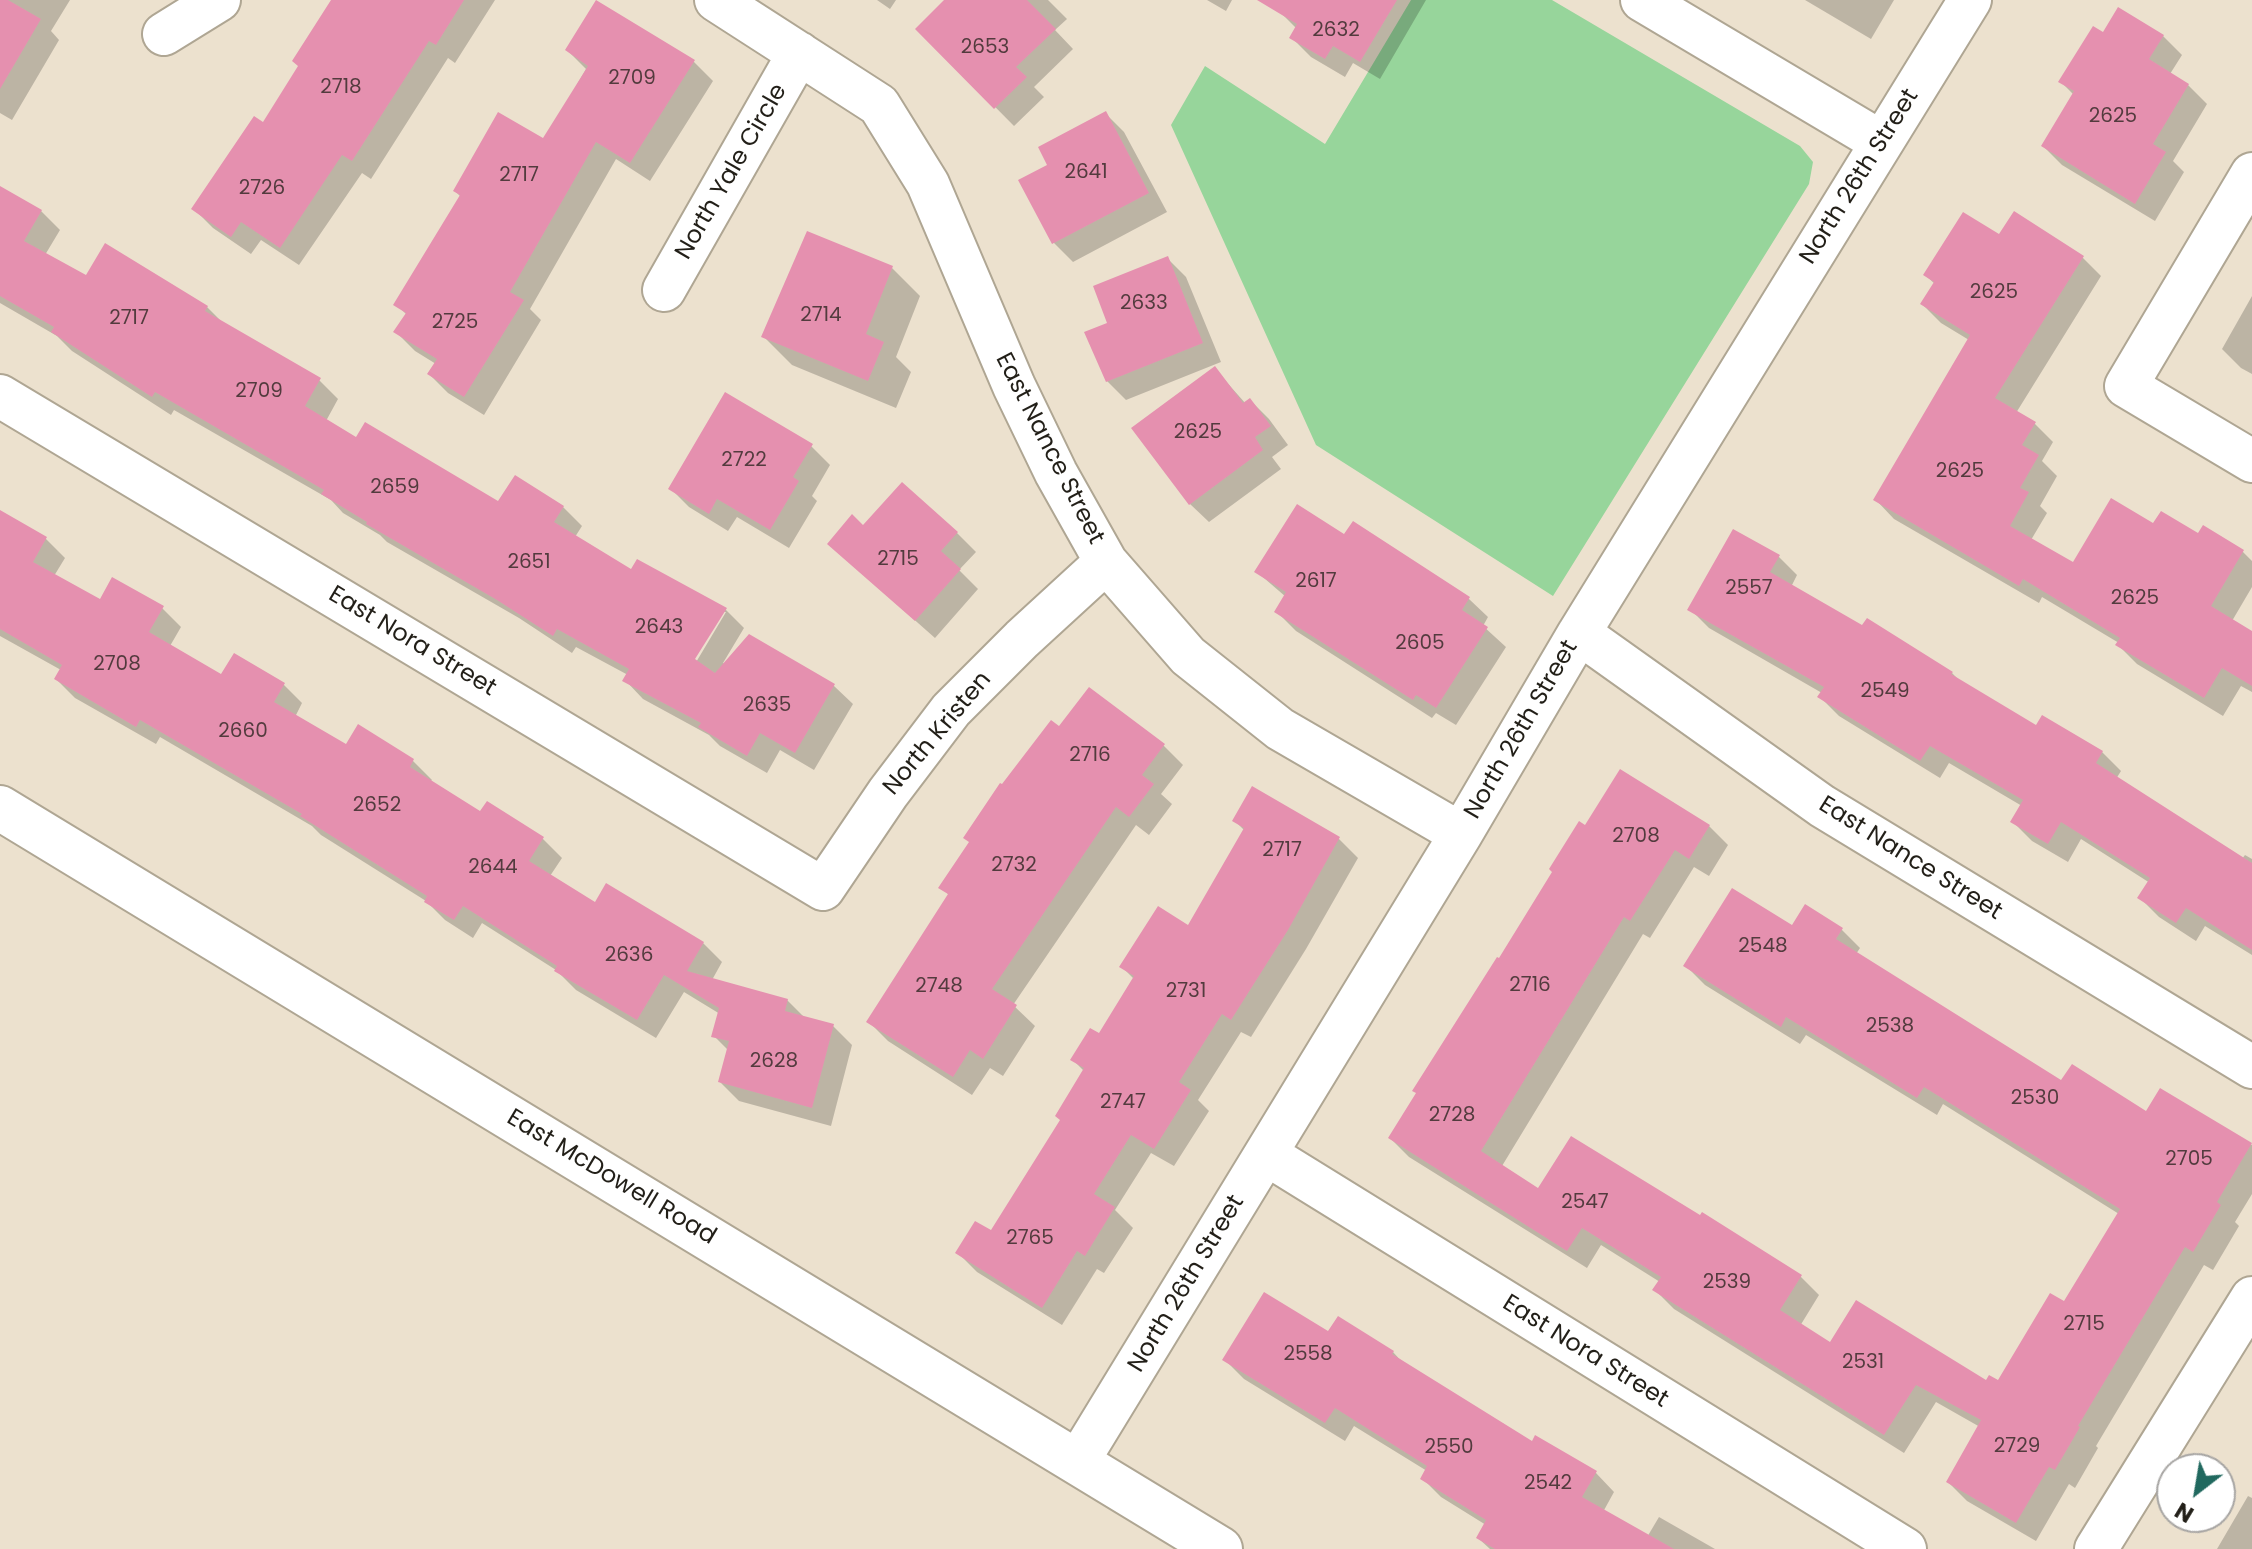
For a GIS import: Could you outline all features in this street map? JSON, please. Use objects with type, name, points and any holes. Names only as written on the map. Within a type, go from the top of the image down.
[{"type":"main road","name":"East McDowell Road","points":[[0,808],[1220,1549]]},
{"type":"street","points":[[164,34],[219,0]]},
{"type":"street","name":"East Nance Street","points":[[716,0],[879,105],[928,184],[1014,386],[1056,473],[1106,562],[1188,656],[1280,729],[1461,834]]},
{"type":"street","points":[[1642,0],[1881,142]]},
{"type":"street","name":"North 26th Street","points":[[1078,1461],[1461,834],[1579,633],[1970,0]]},
{"type":"street","name":"North Yale Circle","points":[[664,290],[799,53]]},
{"type":"street","points":[[2252,174],[2126,386],[2252,461]]},
{"type":"street","name":"East Nora Street","points":[[0,396],[823,889]]},
{"type":"street","name":"North Kristen","points":[[823,889],[888,793],[951,710],[1106,562]]},
{"type":"street","name":"East Nance Street","points":[[1579,633],[1822,806],[2252,1067]]},
{"type":"street","name":"East Nora Street","points":[[1266,1154],[1905,1549]]},
{"type":"street","points":[[2096,1549],[2252,1298]]},
{"type":"green space","points":[[1411,0],[1552,0],[1800,146],[1813,162],[1809,184],[1553,596],[1316,445],[1171,125],[1205,66],[1325,144]]},
{"type":"building","points":[[0,0],[8,0],[41,19],[0,89]]},
{"type":"building","points":[[331,0],[464,0],[436,45],[429,41],[352,161],[342,155],[280,248],[241,222],[231,237],[191,209],[254,116],[263,122],[298,66],[292,61]]},
{"type":"building","points":[[596,0],[695,60],[630,163],[596,142],[510,292],[524,300],[464,397],[427,374],[437,359],[393,332],[406,313],[393,305],[460,195],[453,191],[498,112],[543,138],[588,66],[565,50]]},
{"type":"building","points":[[944,0],[1027,0],[1056,29],[1016,67],[1027,77],[994,109],[915,29]]},
{"type":"building","points":[[1257,0],[1397,0],[1360,62],[1333,46],[1325,59],[1289,38],[1297,24]]},
{"type":"building","points":[[2118,7],[2164,35],[2149,59],[2189,84],[2153,144],[2166,152],[2135,204],[2041,146],[2074,91],[2058,82],[2093,26],[2103,32]]},
{"type":"building","points":[[1106,111],[1149,193],[1052,244],[1018,180],[1047,165],[1038,147]]},
{"type":"building","points":[[0,186],[42,210],[24,241],[86,275],[105,243],[208,306],[205,311],[321,378],[305,406],[356,437],[365,422],[498,501],[515,475],[564,506],[554,522],[631,569],[637,559],[727,608],[695,659],[715,673],[749,634],[835,684],[795,753],[760,733],[747,756],[698,727],[701,723],[622,681],[629,669],[557,629],[553,636],[366,524],[321,494],[324,490],[155,392],[152,397],[51,332],[54,327],[0,296]]},
{"type":"building","points":[[2014,211],[2084,256],[1995,398],[2036,422],[2022,445],[2039,455],[2020,488],[2029,492],[2010,526],[2073,562],[2111,498],[2153,523],[2161,511],[2198,533],[2203,525],[2244,550],[2211,606],[2252,631],[2252,686],[2222,668],[2204,698],[2115,645],[2120,638],[2023,579],[2019,586],[1873,500],[1970,335],[1920,304],[1934,282],[1923,275],[1963,212],[1999,234]]},
{"type":"building","points":[[807,231],[893,266],[866,334],[884,342],[868,381],[761,337]]},
{"type":"building","points":[[1168,256],[1203,343],[1106,382],[1084,332],[1107,323],[1093,286]]},
{"type":"building","points":[[1215,366],[1243,403],[1250,398],[1271,426],[1255,437],[1263,450],[1189,505],[1131,428]]},
{"type":"building","points":[[725,392],[813,444],[793,477],[799,481],[770,530],[717,499],[709,514],[668,489]]},
{"type":"building","points":[[902,482],[958,532],[941,551],[961,569],[915,621],[827,544],[852,514],[863,525]]},
{"type":"building","points":[[1297,504],[1344,534],[1353,521],[1470,597],[1462,610],[1488,627],[1436,708],[1416,695],[1413,700],[1274,612],[1286,592],[1254,572]]},
{"type":"building","points":[[0,510],[47,537],[33,562],[100,599],[112,577],[164,606],[149,632],[221,674],[234,653],[285,683],[274,702],[346,744],[358,724],[414,759],[410,767],[480,811],[487,801],[544,837],[529,861],[595,902],[606,883],[704,942],[687,971],[788,999],[785,1011],[834,1024],[812,1108],[718,1082],[729,1041],[711,1037],[719,1008],[664,975],[637,1020],[554,971],[557,966],[463,906],[454,920],[424,902],[427,896],[300,816],[302,814],[140,720],[136,727],[54,679],[62,665],[0,629]]},
{"type":"building","points":[[1733,529],[1780,555],[1770,572],[1862,625],[1867,618],[2036,725],[2042,715],[2103,751],[2096,763],[2252,863],[2252,950],[2186,908],[2176,923],[2137,898],[2150,878],[2061,822],[2048,844],[2010,822],[2023,800],[1930,746],[1920,761],[1817,697],[1824,687],[1687,610]]},
{"type":"building","points":[[1089,687],[1165,744],[1142,775],[1154,784],[1129,817],[1116,807],[992,989],[1017,1005],[983,1059],[970,1050],[953,1077],[866,1022],[948,894],[938,888],[969,842],[963,838],[1000,783],[1051,720],[1059,726]]},
{"type":"building","points":[[1620,769],[1710,825],[1689,859],[1675,850],[1630,921],[1624,917],[1481,1151],[1538,1188],[1571,1136],[1700,1215],[1702,1212],[1802,1275],[1780,1310],[1830,1342],[1856,1300],[1986,1380],[1989,1375],[1998,1380],[2050,1293],[2064,1301],[2120,1209],[1924,1087],[1917,1098],[1786,1017],[1781,1027],[1683,966],[1732,888],[1792,925],[1805,904],[1843,928],[1836,939],[2061,1080],[2072,1064],[2146,1111],[2160,1088],[2252,1143],[2217,1202],[2221,1205],[2193,1252],[2185,1247],[2055,1470],[2049,1467],[2016,1523],[1946,1482],[1981,1420],[1916,1385],[1884,1435],[1652,1290],[1661,1277],[1582,1228],[1567,1251],[1388,1138],[1416,1093],[1412,1091],[1499,958],[1552,872],[1549,869],[1579,821],[1585,825]]},
{"type":"building","points":[[1252,786],[1340,837],[1288,930],[1231,1020],[1222,1014],[1179,1082],[1191,1090],[1154,1149],[1131,1135],[1094,1194],[1115,1207],[1085,1256],[1077,1251],[1042,1308],[955,1253],[975,1221],[991,1230],[1060,1120],[1055,1116],[1084,1068],[1070,1060],[1090,1028],[1099,1033],[1134,976],[1119,967],[1158,906],[1188,925],[1244,828],[1232,821]]},
{"type":"building","points":[[1264,1292],[1328,1331],[1338,1316],[1394,1351],[1392,1354],[1532,1441],[1535,1435],[1597,1471],[1582,1497],[1674,1549],[1495,1549],[1476,1538],[1486,1520],[1420,1479],[1427,1466],[1335,1408],[1325,1423],[1222,1360]]}]
